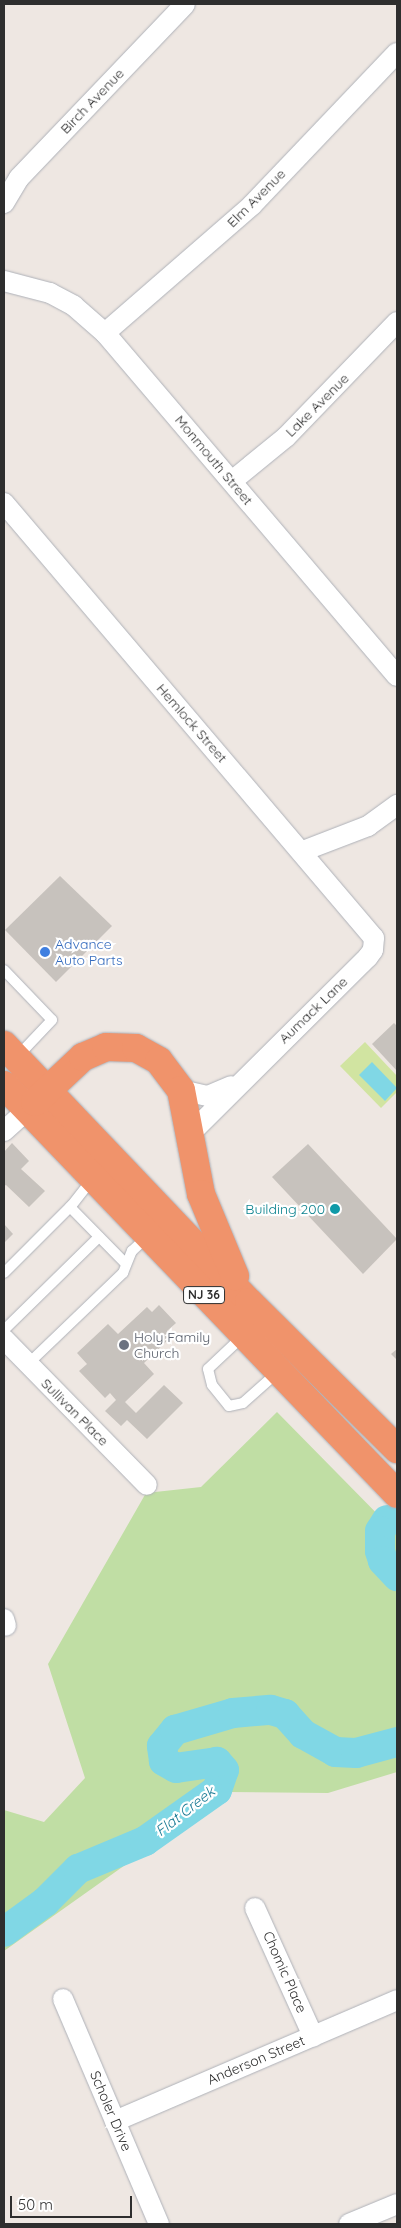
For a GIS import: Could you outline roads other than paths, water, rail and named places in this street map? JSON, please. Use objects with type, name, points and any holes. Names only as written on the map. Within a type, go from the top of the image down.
[{"type":"highway","points":[[28,1110],[48,1089],[88,1055],[118,1046],[136,1048],[159,1061],[181,1090],[206,1213],[249,1302]]},
{"type":"highway","name":"NJ 36","points":[[10,1051],[249,1302],[397,1449]]},
{"type":"highway","name":"NJ 36","points":[[4,1085],[389,1487]]},
{"type":"street","name":"Birch Avenue","points":[[4,203],[19,178],[185,4]]},
{"type":"street","name":"Elm Avenue","points":[[105,333],[252,205],[397,53]]},
{"type":"street","name":"Monmouth Street","points":[[4,281],[50,293],[74,306],[105,333],[397,676]]},
{"type":"street","name":"Lake Avenue","points":[[232,481],[286,436],[397,322]]},
{"type":"street","name":"Hemlock Street","points":[[4,503],[371,932],[374,945]]},
{"type":"street","points":[[302,852],[368,826],[397,805]]},
{"type":"street","name":"Aumack Lane","points":[[189,1135],[248,1073],[368,956],[374,945]]},
{"type":"street","name":"Aumack Lane","points":[[181,1090],[201,1097],[215,1095],[228,1089],[248,1073]]},
{"type":"street","points":[[4,1131],[28,1110]]},
{"type":"street","name":"Sullivan Place","points":[[4,1339],[147,1485]]},
{"type":"street","name":"Chomic Place","points":[[255,1908],[313,2036]]},
{"type":"street","name":"Scholer Drive","points":[[63,1999],[159,2224]]},
{"type":"street","name":"Anderson Street","points":[[115,2121],[397,2000]]},
{"type":"street","points":[[349,2224],[397,2204]]},
{"type":"lane","points":[[4,970],[52,1020],[10,1051]]},
{"type":"lane","points":[[4,1273],[70,1207],[93,1178]]},
{"type":"lane","points":[[70,1207],[126,1264]]},
{"type":"lane","points":[[28,1364],[122,1273],[132,1251],[148,1236]]},
{"type":"lane","points":[[4,1330],[99,1237]]},
{"type":"lane","points":[[243,1336],[208,1369],[212,1385],[229,1406],[243,1403],[278,1372]]},
{"type":"water","points":[[372,1062],[397,1088],[385,1101],[359,1075]]},
{"type":"waterway","name":"Flat Creek","points":[[387,1520],[380,1531],[380,1551],[383,1561],[397,1576]]},
{"type":"waterway","name":"Flat Creek","points":[[4,1932],[45,1902],[78,1869],[145,1841],[217,1790],[224,1770],[217,1762],[176,1768],[164,1761],[162,1746],[175,1730],[233,1713],[271,1710],[285,1714],[303,1734],[335,1752],[356,1753],[397,1742]]},
{"type":"place","name":"Advance Auto Parts","points":[[45,952]]},
{"type":"place","name":"Building 200","points":[[335,1209]]},
{"type":"place","name":"Holy Family Church","points":[[124,1345]]}]
